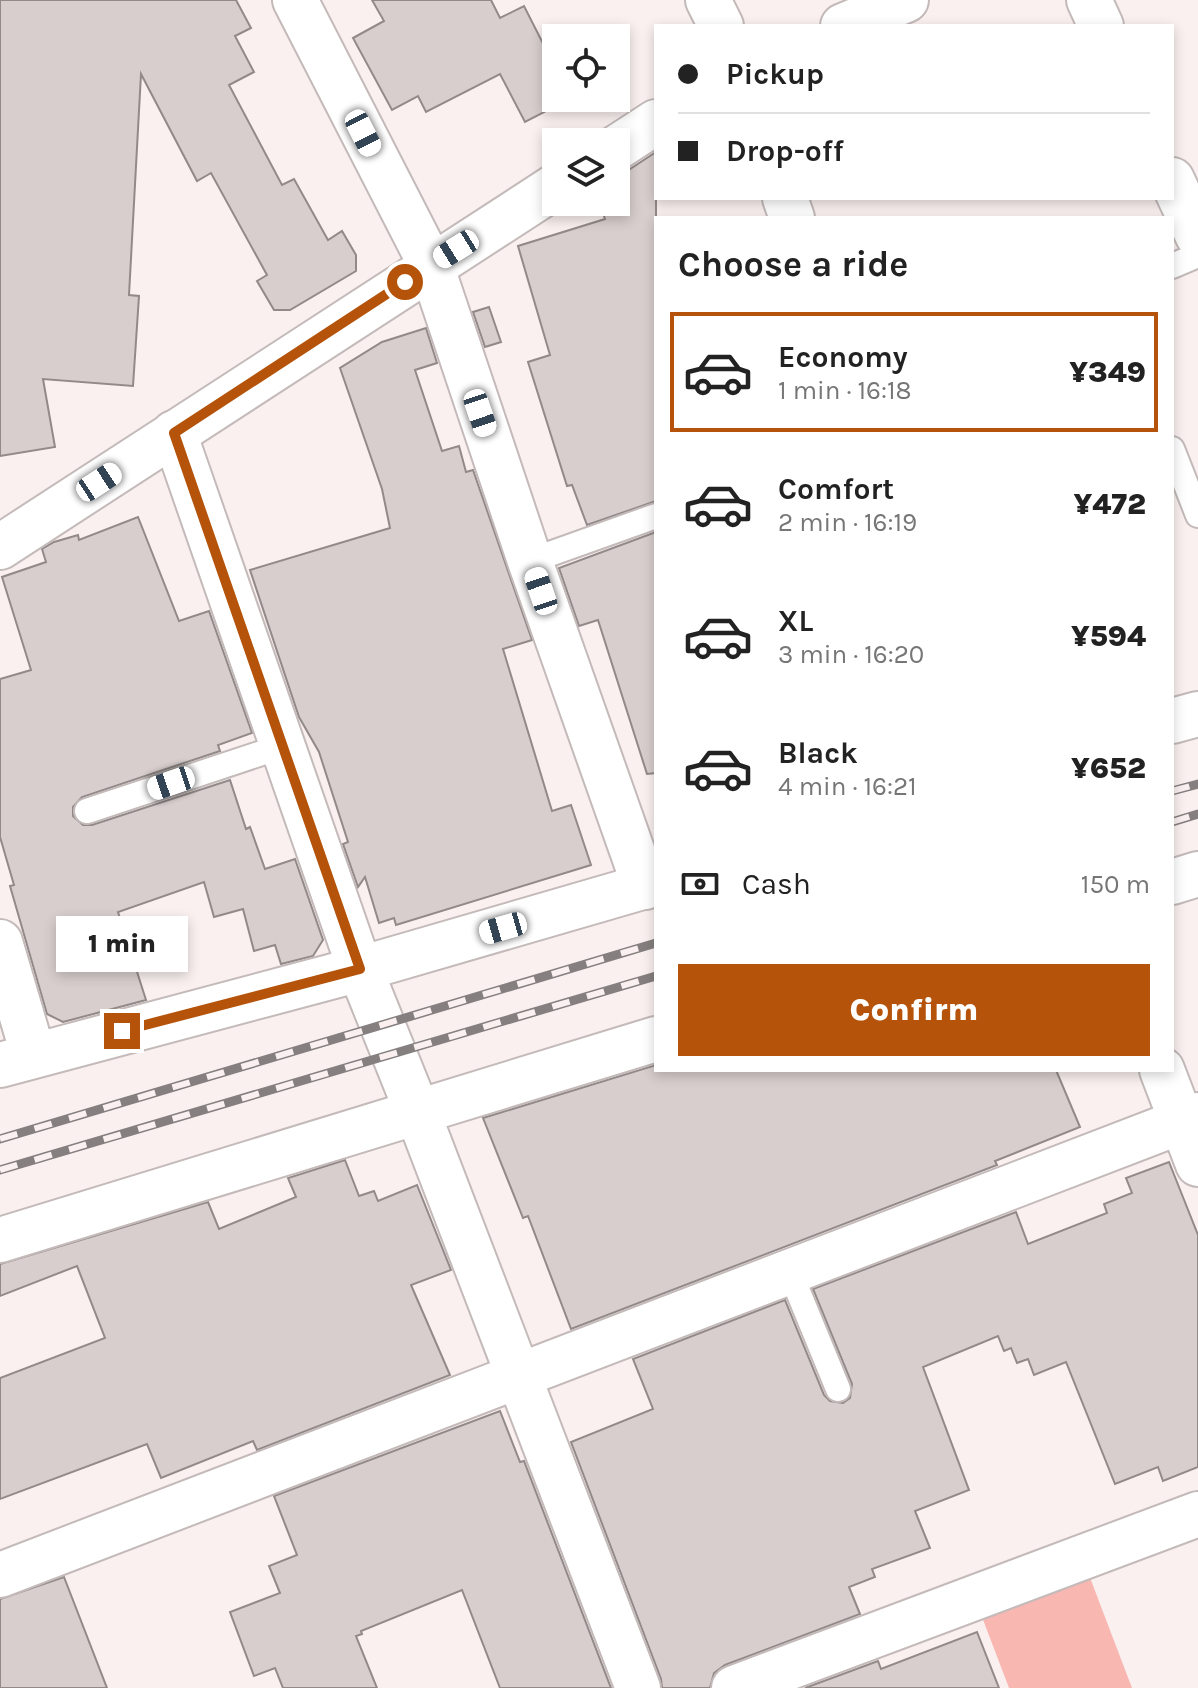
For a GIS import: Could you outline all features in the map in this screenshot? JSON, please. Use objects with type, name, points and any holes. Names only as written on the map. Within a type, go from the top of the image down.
[{"type":"street","points":[[0,942],[16,1059],[360,969],[650,885],[530,561],[431,265],[295,0]]},
{"type":"street","points":[[708,0],[720,24]]},
{"type":"street","points":[[848,24],[906,0]]},
{"type":"street","points":[[1089,0],[1100,24]]},
{"type":"street","points":[[630,139],[654,123]]},
{"type":"street","points":[[1174,184],[1198,236]]},
{"type":"street","points":[[0,547],[542,195]]},
{"type":"street","points":[[174,433],[360,969],[520,1376],[638,1688]]},
{"type":"street","points":[[1174,720],[1198,714]]},
{"type":"street","points":[[1174,881],[1198,874]]},
{"type":"street","points":[[0,1240],[654,1040]]},
{"type":"street","points":[[1163,1072],[1190,1118],[1198,1164]]},
{"type":"street","points":[[0,1575],[1190,1118]]},
{"type":"street","points":[[734,1688],[1198,1514]]},
{"type":"lane","points":[[1174,265],[1198,255]]},
{"type":"lane","points":[[1174,454],[1198,515]]},
{"type":"lane","points":[[530,561],[654,517]]},
{"type":"lane","points":[[87,811],[283,746]]},
{"type":"lane","points":[[790,1272],[838,1389]]},
{"type":"shaded area","points":[[1089,1575],[1132,1688],[1009,1688],[982,1617]]},
{"type":"building","points":[[0,0],[236,0],[251,28],[235,36],[254,72],[229,85],[282,185],[294,179],[328,240],[342,231],[356,255],[356,271],[290,310],[274,310],[257,281],[267,275],[211,173],[197,181],[141,74],[129,295],[139,296],[133,386],[43,379],[55,447],[0,456]]},
{"type":"building","points":[[372,0],[491,0],[500,18],[524,6],[542,41],[544,112],[525,122],[500,74],[426,112],[418,96],[392,110],[353,38],[384,21]]},
{"type":"building","points":[[654,153],[654,502],[587,525],[572,485],[567,486],[528,362],[550,355],[518,246],[605,219],[604,216],[630,216],[630,169]]},
{"type":"building","points":[[489,307],[501,342],[485,347],[473,312]]},
{"type":"building","points":[[426,328],[437,363],[415,370],[442,451],[459,446],[466,472],[473,470],[532,640],[503,649],[552,811],[571,805],[591,865],[396,925],[394,918],[379,923],[365,877],[358,887],[343,844],[348,842],[319,752],[299,717],[250,570],[390,528],[382,489],[340,368],[382,342]]},
{"type":"building","points":[[138,517],[179,621],[209,611],[252,733],[218,745],[220,751],[82,797],[73,807],[73,816],[83,825],[92,825],[230,780],[246,829],[250,827],[265,869],[295,859],[323,940],[313,956],[281,964],[275,945],[254,951],[243,909],[214,917],[204,882],[118,912],[146,1000],[63,1022],[47,1014],[10,886],[14,885],[0,837],[0,679],[31,670],[2,577],[46,562],[42,549],[54,542],[78,535],[79,540]]},
{"type":"building","points":[[654,533],[654,773],[647,774],[598,620],[579,626],[559,568]]},
{"type":"building","points":[[654,1066],[654,1072],[1057,1072],[1080,1127],[995,1161],[997,1165],[571,1329],[528,1216],[523,1218],[483,1118]]},
{"type":"building","points":[[345,1160],[359,1196],[374,1191],[378,1201],[417,1185],[451,1270],[411,1285],[450,1375],[257,1450],[253,1441],[161,1478],[147,1444],[0,1499],[0,1378],[105,1338],[77,1266],[0,1296],[0,1264],[208,1202],[219,1229],[296,1197],[288,1178]]},
{"type":"building","points":[[1169,1162],[1198,1235],[1198,1467],[1163,1481],[1158,1467],[1115,1484],[1066,1362],[1034,1375],[1028,1359],[1017,1363],[1011,1348],[1004,1351],[998,1336],[923,1367],[969,1490],[915,1511],[930,1548],[872,1569],[875,1577],[849,1587],[860,1614],[725,1665],[714,1673],[710,1688],[662,1688],[571,1442],[653,1409],[633,1359],[785,1300],[824,1395],[830,1401],[843,1403],[850,1398],[852,1384],[813,1289],[1016,1212],[1028,1244],[1107,1213],[1104,1204],[1132,1193],[1126,1178]]},
{"type":"building","points":[[500,1411],[520,1462],[524,1461],[611,1688],[500,1688],[462,1590],[361,1631],[362,1634],[356,1636],[377,1688],[283,1688],[275,1668],[254,1676],[230,1612],[280,1593],[269,1566],[297,1555],[274,1496]]},
{"type":"building","points":[[64,1577],[107,1688],[0,1688],[0,1599]]},
{"type":"building","points":[[977,1632],[999,1688],[805,1688],[878,1661],[881,1669]]},
{"type":"railway","points":[[1174,790],[1198,784]]},
{"type":"railway","points":[[1174,821],[1198,814]]},
{"type":"railway","points":[[0,1139],[654,944]]},
{"type":"railway","points":[[0,1170],[654,977]]},
{"type":"route","points":[[122,1031],[360,969],[174,433],[405,282]]}]
